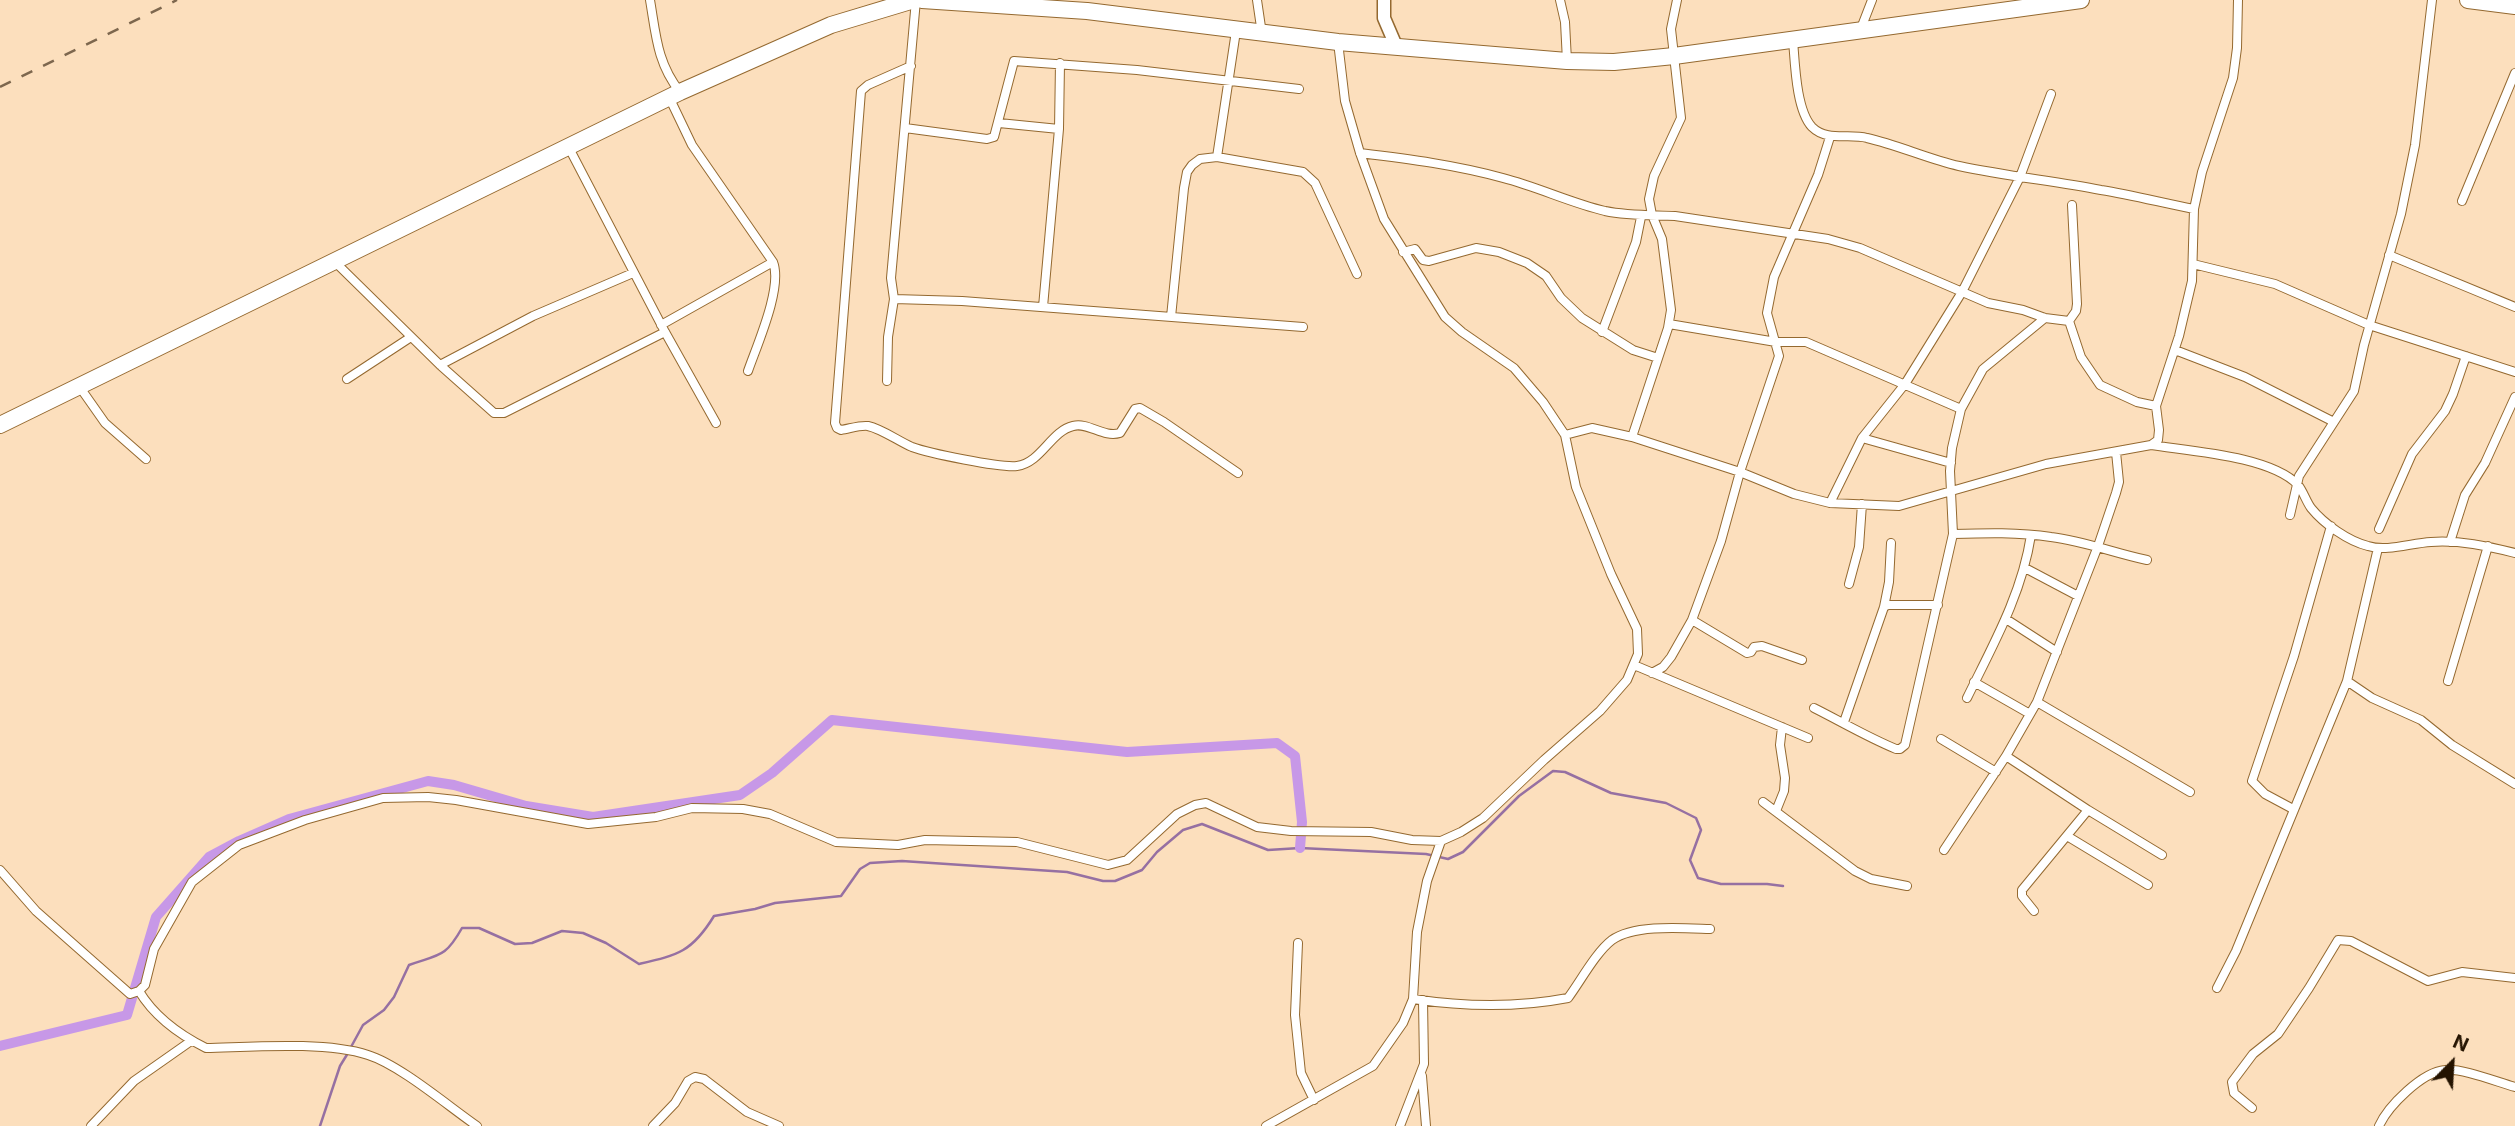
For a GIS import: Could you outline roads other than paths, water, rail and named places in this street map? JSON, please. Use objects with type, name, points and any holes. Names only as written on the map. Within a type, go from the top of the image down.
[{"type":"highway","points":[[0,425],[674,94],[831,25],[915,0]]},
{"type":"highway","points":[[922,0],[1089,6],[1262,34],[1567,61],[1614,62],[2081,0]]},
{"type":"highway","points":[[2468,0],[2515,6]]},
{"type":"street","points":[[650,0],[661,62],[692,145],[774,262],[777,272],[775,288],[748,371]]},
{"type":"street","points":[[887,381],[888,337],[894,299],[891,278],[915,0]]},
{"type":"street","points":[[1257,0],[1262,34]]},
{"type":"street","points":[[1384,0],[1384,19],[1395,46]]},
{"type":"street","points":[[1560,0],[1565,22],[1567,61]]},
{"type":"street","points":[[1632,437],[1669,324],[1671,310],[1662,239],[1649,199],[1654,176],[1681,118],[1671,29],[1677,0]]},
{"type":"street","points":[[1860,31],[1872,0]]},
{"type":"street","points":[[2151,445],[2158,440],[2156,406],[2175,350],[2192,281],[2194,209],[2202,172],[2232,78],[2237,48],[2238,0]]},
{"type":"street","points":[[2290,515],[2299,476],[2354,391],[2369,325],[2401,214],[2415,145],[2432,0]]},
{"type":"street","points":[[1217,157],[1236,31]]},
{"type":"street","points":[[1793,40],[1797,82],[1804,115],[1813,128],[1830,137],[1851,135],[1868,138],[1957,165],[2099,189],[2194,209]]},
{"type":"street","points":[[135,992],[145,985],[154,949],[192,882],[239,845],[306,820],[383,798],[428,797],[456,800],[588,824],[656,817],[692,808],[743,809],[770,814],[836,842],[898,845],[925,840],[1017,842],[1108,865],[1127,860],[1177,814],[1206,803],[1257,827],[1291,831],[1371,832],[1412,840],[1441,841],[1483,818],[1600,711],[1628,680],[1638,654],[1637,629],[1611,574],[1576,487],[1565,435],[1543,402],[1514,368],[1445,317],[1384,219],[1345,101],[1338,42]]},
{"type":"street","points":[[905,128],[987,139],[994,137],[1014,61],[1230,79],[1299,89]]},
{"type":"street","points":[[1043,307],[1059,129],[1060,63]]},
{"type":"street","points":[[911,66],[868,85],[861,92],[835,423],[837,428],[841,430],[869,426],[914,448],[1018,466],[1072,426],[1080,425],[1105,434],[1120,433],[1135,409],[1140,408],[1238,473]]},
{"type":"street","points":[[2462,201],[2515,73]]},
{"type":"street","points":[[1830,503],[1862,438],[1905,384],[1962,292],[2020,177],[2051,94]]},
{"type":"street","points":[[999,123],[1059,129]]},
{"type":"street","points":[[1652,673],[1663,667],[1671,657],[1692,620],[1721,541],[1740,472],[1779,356],[1767,313],[1774,277],[1818,175],[1830,137]]},
{"type":"street","points":[[568,146],[663,329],[716,423]]},
{"type":"street","points":[[1360,153],[1440,163],[1505,178],[1605,211],[1791,233],[1860,248],[1988,303],[2023,310],[2045,318],[2069,321]]},
{"type":"street","points":[[1171,317],[1187,172],[1200,159],[1217,157],[1292,170],[1310,177],[1324,200],[1357,274]]},
{"type":"street","points":[[2069,321],[2076,312],[2077,304],[2072,205]]},
{"type":"street","points":[[1602,332],[1636,242],[1641,217]]},
{"type":"street","points":[[1403,252],[1415,249],[1423,260],[1429,261],[1476,248],[1499,252],[1527,263],[1546,276],[1561,298],[1582,318],[1633,350],[1658,358]]},
{"type":"street","points":[[2389,255],[2515,307]]},
{"type":"street","points":[[334,261],[440,365],[486,408],[495,413],[504,413],[663,329],[774,262]]},
{"type":"street","points":[[2193,264],[2275,284],[2369,325],[2515,372]]},
{"type":"street","points":[[440,365],[533,316],[634,273]]},
{"type":"street","points":[[894,299],[1043,307],[1303,327]]},
{"type":"street","points":[[1814,708],[1844,722],[1865,736],[1896,748],[1903,748],[1953,534],[1951,463],[1961,409],[1983,369],[2045,318]]},
{"type":"street","points":[[2069,321],[2081,357],[2100,385],[2137,402],[2156,406]]},
{"type":"street","points":[[1669,324],[1776,342],[1807,342],[1961,409]]},
{"type":"street","points":[[347,379],[411,337]]},
{"type":"street","points":[[2175,350],[2245,377],[2334,422]]},
{"type":"street","points":[[2379,529],[2412,454],[2445,411],[2466,356]]},
{"type":"street","points":[[79,386],[105,424],[146,459]]},
{"type":"street","points":[[2450,542],[2465,495],[2488,456],[2515,397]]},
{"type":"street","points":[[1565,435],[1592,428],[1632,437],[1740,472],[1794,494],[1830,503],[1899,506],[2046,464],[2151,445],[2257,462],[2297,484],[2311,508],[2331,526],[2366,546],[2378,548],[2433,541],[2488,546],[2515,553]]},
{"type":"street","points":[[1862,438],[1951,463]]},
{"type":"street","points":[[1944,850],[2006,756],[2036,702],[2098,546],[2119,482],[2116,452]]},
{"type":"street","points":[[1849,584],[1858,547],[1862,504]]},
{"type":"street","points":[[2293,809],[2265,794],[2252,781],[2294,656],[2331,526]]},
{"type":"street","points":[[1953,534],[2031,535],[2098,546],[2147,560]]},
{"type":"street","points":[[1966,698],[2014,603],[2025,568],[2031,535]]},
{"type":"street","points":[[1844,722],[1884,607],[1889,582],[1891,543]]},
{"type":"street","points":[[2448,681],[2488,546]]},
{"type":"street","points":[[2217,988],[2236,951],[2347,681],[2378,548]]},
{"type":"street","points":[[2025,568],[2078,596]]},
{"type":"street","points":[[1884,607],[1938,605]]},
{"type":"street","points":[[2006,619],[2057,652]]},
{"type":"street","points":[[1692,620],[1747,653],[1752,652],[1754,647],[1762,646],[1802,660]]},
{"type":"street","points":[[1634,665],[1808,738]]},
{"type":"street","points":[[2347,681],[2372,698],[2421,720],[2452,745],[2515,784]]},
{"type":"street","points":[[1974,682],[2030,715]]},
{"type":"street","points":[[2036,702],[2190,792]]},
{"type":"street","points":[[1776,811],[1784,791],[1785,778],[1780,745],[1782,727]]},
{"type":"street","points":[[1941,739],[1996,772]]},
{"type":"street","points":[[2006,756],[2162,855]]},
{"type":"street","points":[[1763,802],[1855,871],[1871,879],[1907,886]]},
{"type":"street","points":[[2034,911],[2022,896],[2022,890],[2088,810]]},
{"type":"street","points":[[2067,836],[2148,885]]},
{"type":"street","points":[[1266,1126],[1373,1066],[1403,1023],[1413,999],[1417,932],[1431,866],[1441,841]]},
{"type":"street","points":[[0,870],[36,911],[191,1041],[206,1048],[334,1049],[368,1054],[388,1063],[477,1126]]},
{"type":"street","points":[[1413,999],[1449,1005],[1530,1005],[1568,998],[1612,940],[1629,933],[1671,927],[1710,929]]},
{"type":"street","points":[[2252,1108],[2234,1093],[2232,1082],[2253,1054],[2278,1034],[2337,940],[2351,941],[2428,981],[2462,972],[2515,978]]},
{"type":"street","points":[[1298,943],[1295,1016],[1301,1073],[1314,1100]]},
{"type":"street","points":[[1400,1126],[1424,1064],[1423,1000]]},
{"type":"street","points":[[92,1126],[134,1081],[191,1041]]},
{"type":"street","points":[[2379,1126],[2402,1095],[2427,1076],[2445,1070],[2515,1087]]},
{"type":"street","points":[[1421,1073],[1426,1126]]},
{"type":"street","points":[[653,1126],[676,1102],[688,1081],[695,1077],[704,1079],[747,1111],[779,1126]]},
{"type":"waterway","points":[[0,1046],[127,1015],[156,917],[209,857],[289,819],[428,781],[454,785],[526,806],[593,817],[740,795],[772,773],[832,720],[1127,752],[1277,743],[1295,756],[1302,822],[1300,848]]},
{"type":"waterway","points":[[351,1047],[363,1025],[384,1010],[394,997],[409,965],[441,954],[451,945],[462,928],[479,928],[515,944],[532,943],[562,931],[583,933],[606,943],[639,964],[664,958],[691,945],[714,916],[775,903],[841,896],[860,869],[870,863],[902,861],[1067,872],[1103,881],[1115,881],[1142,870],[1157,852],[1183,830],[1202,824],[1268,850],[1300,848],[1426,854],[1448,859],[1463,852],[1519,796],[1553,771],[1565,772],[1611,793],[1666,803],[1696,818],[1701,830],[1690,860],[1698,878],[1721,884],[1783,886]]},
{"type":"waterway","points":[[320,1126],[340,1066],[348,1053]]},
{"type":"railway","points":[[0,87],[177,0]]}]
